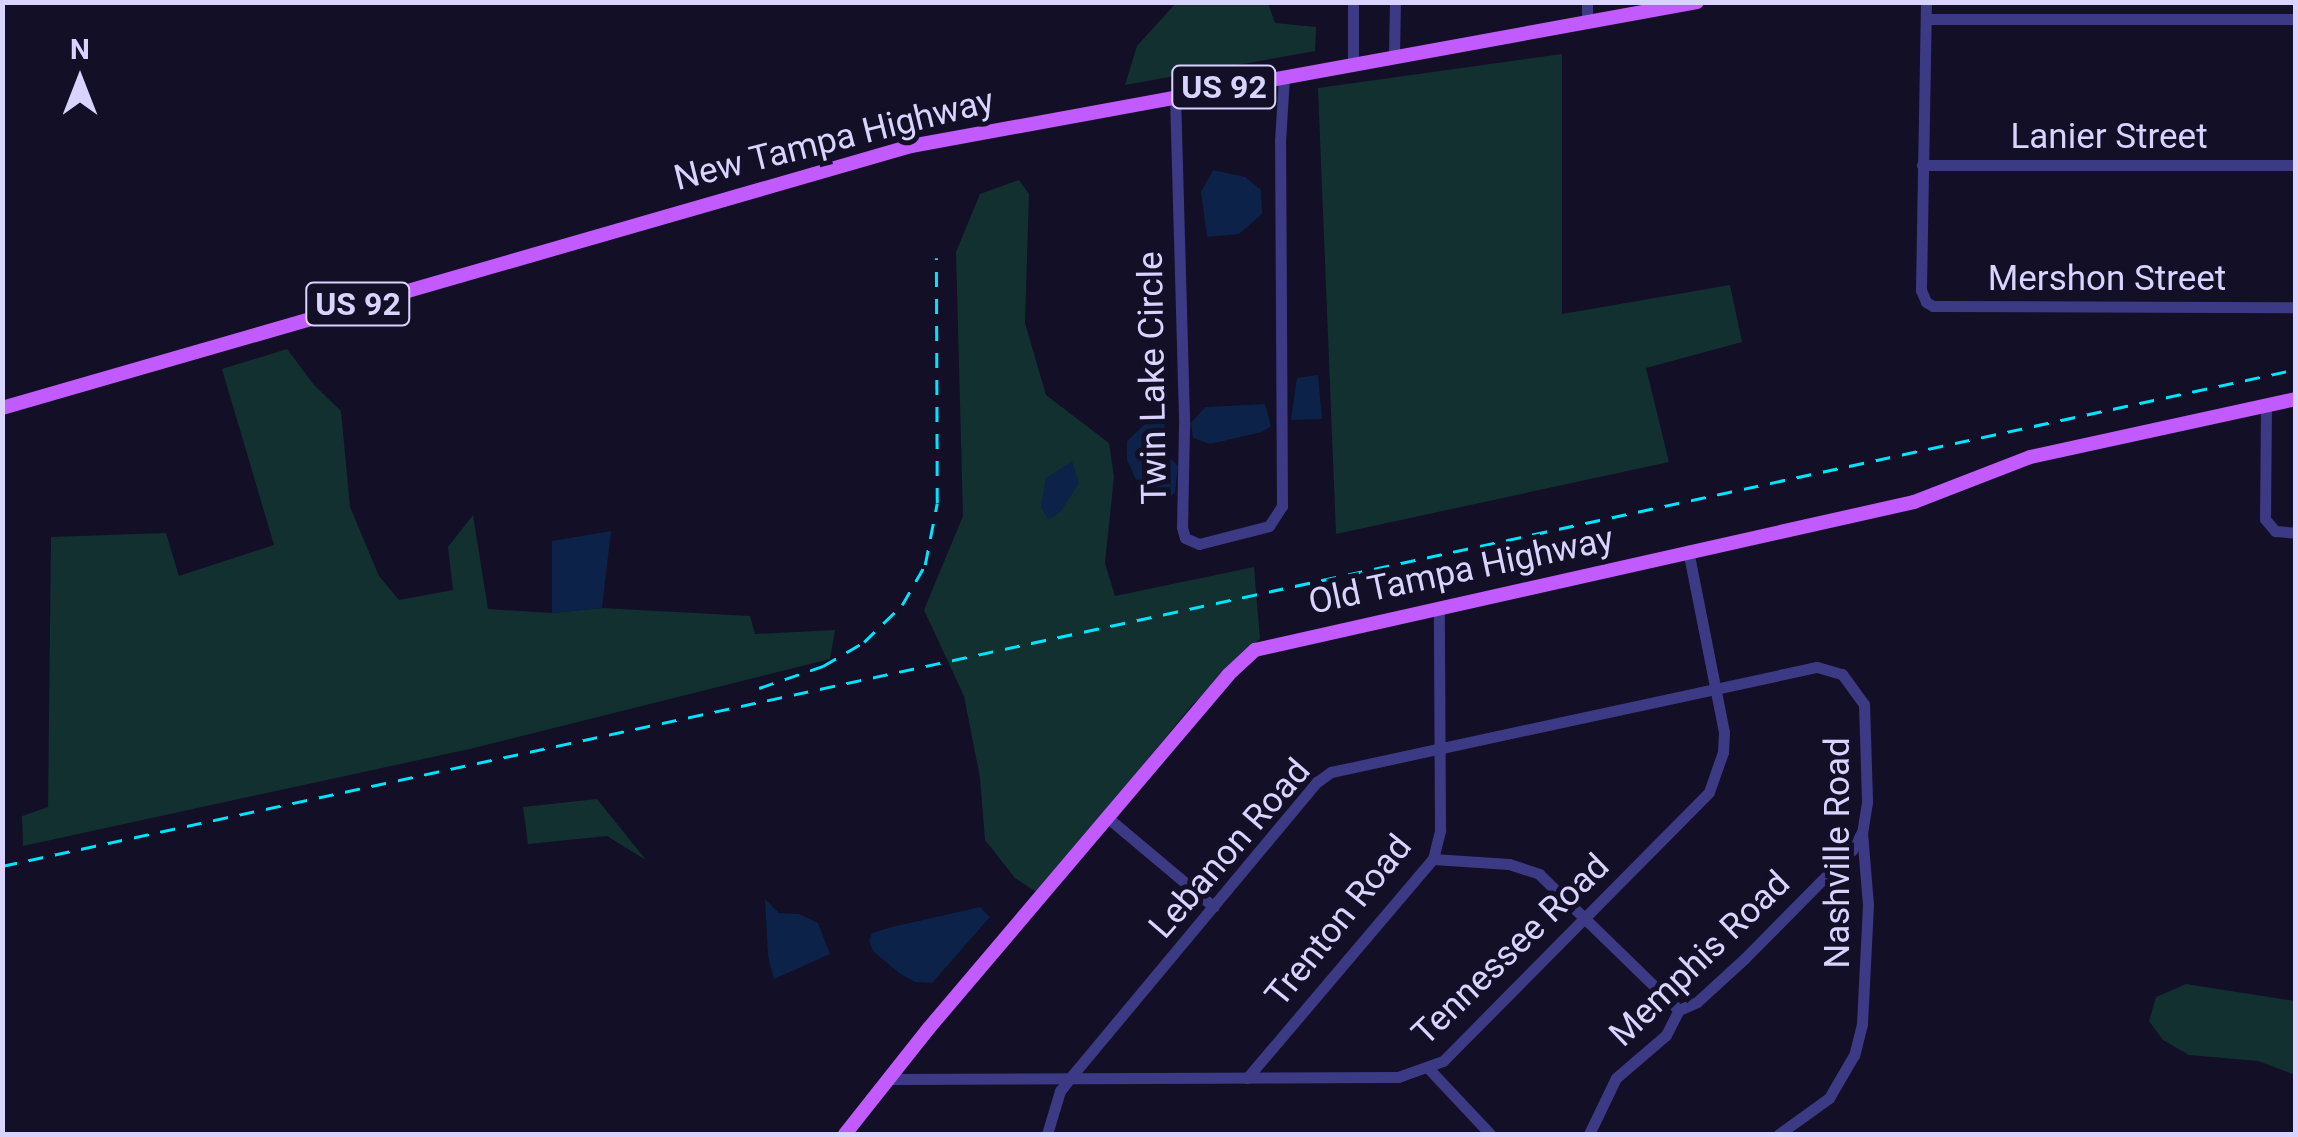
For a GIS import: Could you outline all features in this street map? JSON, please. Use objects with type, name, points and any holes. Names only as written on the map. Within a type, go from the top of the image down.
[{"type":"main road","name":"New Tampa Highway","points":[[2,408],[842,163],[968,134],[1697,2]]},
{"type":"main road","name":"Old Tampa Highway","points":[[845,1134],[929,1028],[1228,675],[1254,650],[1914,502],[2030,458],[2296,399]]},
{"type":"street","points":[[1353,65],[1354,2]]},
{"type":"street","points":[[1394,57],[1395,2]]},
{"type":"street","points":[[1587,2],[1587,22]]},
{"type":"street","points":[[1922,165],[1926,2]]},
{"type":"street","points":[[1926,19],[2296,18]]},
{"type":"street","name":"Twin Lake Circle","points":[[1175,96],[1184,426],[1182,527],[1185,538],[1199,544],[1268,526],[1282,506],[1284,77]]},
{"type":"street","name":"Lanier Street","points":[[1922,165],[2296,165]]},
{"type":"street","name":"Mershon Street","points":[[1922,165],[1923,297],[1934,306],[2296,307]]},
{"type":"street","points":[[2266,406],[2265,519],[2275,531],[2296,533]]},
{"type":"street","name":"Tennessee Road","points":[[892,1079],[1398,1077],[1428,1070],[1503,1004],[1709,792],[1723,752],[1718,688],[1688,552]]},
{"type":"street","name":"Trenton Road","points":[[1247,1078],[1432,859],[1440,830],[1439,607]]},
{"type":"street","name":"Nashville Road","points":[[1718,688],[1818,667],[1831,669],[1852,682],[1864,704],[1866,802],[1862,832],[1868,905],[1861,1032],[1854,1056],[1829,1098],[1779,1134]]},
{"type":"street","name":"Lebanon Road","points":[[1048,1134],[1060,1091],[1070,1078],[1317,782],[1331,772],[1718,688]]},
{"type":"street","points":[[1108,818],[1214,907]]},
{"type":"street","name":"Memphis Road","points":[[1590,1134],[1607,1089],[1666,1035],[1679,1010],[1697,1002],[1745,958],[1852,850],[1862,832]]},
{"type":"street","points":[[1432,859],[1525,868],[1552,882],[1679,1010]]},
{"type":"street","points":[[1428,1070],[1490,1134]]},
{"type":"green space","points":[[1176,3],[1268,3],[1275,23],[1316,27],[1315,51],[1125,85],[1137,46]]},
{"type":"green space","points":[[1562,54],[1562,314],[1730,285],[1742,342],[1646,368],[1669,462],[1336,534],[1318,88]]},
{"type":"green space","points":[[1019,180],[1029,194],[1025,323],[1046,395],[1109,443],[1114,477],[1105,563],[1115,596],[1254,567],[1260,639],[1192,705],[1038,893],[1015,878],[985,840],[980,778],[964,696],[924,610],[963,516],[956,252],[980,194]]},
{"type":"green space","points":[[287,349],[314,385],[341,411],[350,507],[379,576],[399,600],[453,590],[448,547],[473,515],[488,609],[552,613],[602,608],[750,616],[755,634],[835,630],[830,659],[474,748],[23,846],[22,816],[48,807],[51,537],[166,533],[179,576],[274,545],[222,369]]},
{"type":"green space","points":[[597,799],[646,860],[607,836],[528,844],[523,807]]},
{"type":"green space","points":[[2186,984],[2295,1001],[2295,1075],[2258,1061],[2189,1055],[2163,1040],[2149,1021],[2156,997]]},
{"type":"water","points":[[1213,170],[1245,177],[1261,190],[1262,214],[1239,234],[1207,237],[1201,192]]},
{"type":"water","points":[[1318,375],[1322,419],[1291,420],[1297,378]]},
{"type":"water","points":[[1265,404],[1271,426],[1262,432],[1210,444],[1193,438],[1191,423],[1205,407]]},
{"type":"water","points":[[1156,414],[1164,422],[1169,457],[1178,466],[1175,493],[1167,499],[1143,495],[1127,460],[1127,441]]},
{"type":"water","points":[[1072,461],[1079,483],[1061,511],[1049,520],[1041,507],[1046,478]]},
{"type":"water","points":[[611,531],[602,608],[552,613],[552,541]]},
{"type":"water","points":[[765,899],[779,913],[799,914],[818,923],[830,954],[774,979],[768,956]]},
{"type":"water","points":[[980,907],[990,917],[932,983],[915,982],[899,973],[873,951],[869,941],[872,933]]},
{"type":"railway","points":[[759,688],[823,666],[864,642],[902,605],[925,565],[937,503],[936,258]]},
{"type":"railway","points":[[2,866],[2296,369]]}]
